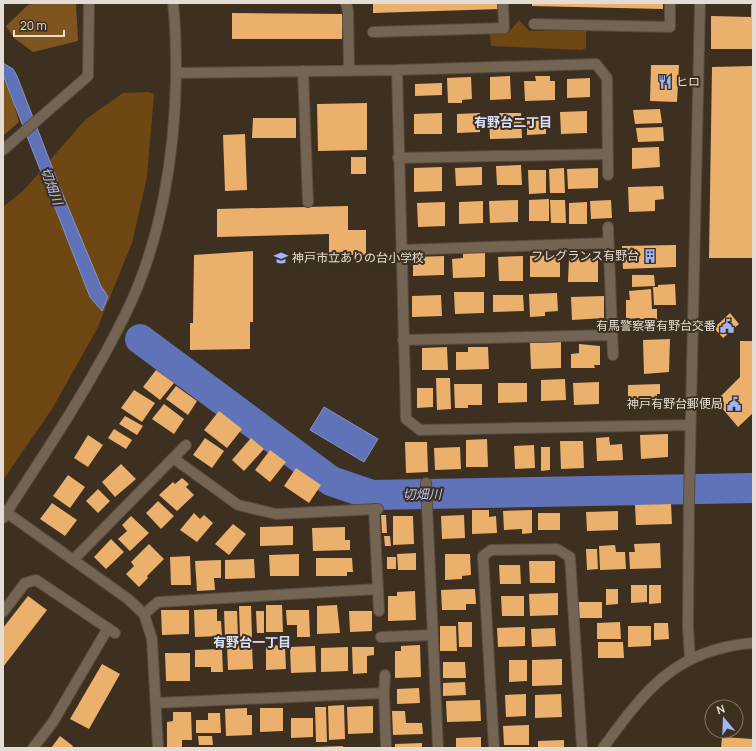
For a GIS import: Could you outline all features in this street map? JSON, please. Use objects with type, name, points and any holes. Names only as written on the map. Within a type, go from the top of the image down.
[{"type":"street","points":[[3,150],[88,76],[89,3]]},
{"type":"street","points":[[158,748],[152,639],[144,614],[128,599],[4,514],[77,403],[134,296],[156,226],[170,167],[176,73],[173,3]]},
{"type":"street","points":[[346,3],[348,11],[350,70]]},
{"type":"street","points":[[373,32],[504,28],[503,3]]},
{"type":"street","points":[[534,24],[670,27],[670,3]]},
{"type":"street","points":[[690,659],[688,627],[689,482],[700,3]]},
{"type":"street","points":[[176,73],[397,70],[596,64],[607,78],[608,175]]},
{"type":"street","points":[[397,70],[398,158],[406,419],[420,430],[690,425]]},
{"type":"street","points":[[303,71],[308,202]]},
{"type":"street","points":[[398,158],[608,154]]},
{"type":"street","points":[[608,227],[611,335],[614,355]]},
{"type":"street","points":[[401,250],[608,243]]},
{"type":"street","points":[[403,340],[611,335]]},
{"type":"street","points":[[73,560],[186,446]]},
{"type":"street","points":[[173,458],[238,505],[276,514],[376,509],[379,611]]},
{"type":"street","points":[[426,485],[438,748]]},
{"type":"street","points":[[494,748],[483,556],[491,550],[557,548],[570,557],[582,748]]},
{"type":"street","points":[[3,612],[25,584],[36,580],[111,630],[53,722],[33,748]]},
{"type":"street","points":[[144,614],[158,602],[378,589]]},
{"type":"street","points":[[381,637],[433,635]]},
{"type":"street","points":[[603,748],[638,701],[667,673],[690,659],[725,646],[753,643]]},
{"type":"street","points":[[385,675],[384,693],[386,748]]},
{"type":"street","points":[[156,703],[384,693]]},
{"type":"shaded area","points":[[36,3],[76,3],[78,41],[33,52],[14,38],[6,26],[28,5]]},
{"type":"shaded area","points":[[519,20],[529,31],[586,30],[586,48],[582,50],[491,46],[490,33],[508,33]]},
{"type":"shaded area","points":[[3,79],[11,93],[19,122],[3,136]]},
{"type":"shaded area","points":[[148,92],[154,94],[147,177],[132,243],[97,329],[52,409],[3,480],[3,207],[23,191],[86,119],[123,93]]},
{"type":"water","points":[[3,63],[13,69],[17,76],[61,190],[101,286],[108,297],[102,311],[90,297],[3,75]]},
{"type":"water","points":[[324,407],[378,439],[364,462],[310,430]]},
{"type":"building","points":[[373,3],[501,3],[501,9],[373,13]]},
{"type":"building","points":[[532,3],[663,3],[663,9],[532,6]]},
{"type":"building","points":[[751,5],[753,5],[753,49],[711,49],[711,16],[751,17]]},
{"type":"building","points":[[232,13],[343,14],[342,39],[232,39]]},
{"type":"building","points":[[651,65],[679,65],[677,102],[650,101]]},
{"type":"building","points":[[753,66],[753,258],[709,258],[712,67]]},
{"type":"building","points":[[510,76],[511,99],[490,100],[490,77]]},
{"type":"building","points":[[535,76],[550,76],[550,81],[555,81],[555,100],[525,101],[524,81],[536,81]]},
{"type":"building","points":[[471,77],[472,99],[462,100],[462,103],[448,103],[447,78]]},
{"type":"building","points":[[590,78],[590,97],[567,98],[567,79]]},
{"type":"building","points":[[442,83],[442,95],[415,96],[415,84]]},
{"type":"building","points":[[367,103],[367,150],[318,151],[317,104]]},
{"type":"building","points":[[660,109],[662,123],[635,124],[633,110]]},
{"type":"building","points":[[587,111],[587,133],[561,134],[560,112]]},
{"type":"building","points":[[442,113],[442,134],[414,134],[414,114]]},
{"type":"building","points":[[480,113],[480,132],[457,133],[457,114]]},
{"type":"building","points":[[499,113],[521,113],[522,138],[490,139],[489,119],[499,119]]},
{"type":"building","points":[[527,116],[546,116],[546,134],[527,135]]},
{"type":"building","points":[[253,118],[296,118],[296,138],[252,138]]},
{"type":"building","points":[[663,127],[664,141],[638,142],[636,128]]},
{"type":"building","points":[[245,134],[247,190],[225,191],[223,135]]},
{"type":"building","points":[[659,147],[660,167],[632,169],[632,148]]},
{"type":"building","points":[[351,157],[366,157],[366,174],[351,174]]},
{"type":"building","points":[[521,165],[522,185],[497,185],[496,166]]},
{"type":"building","points":[[442,167],[442,191],[414,192],[414,168]]},
{"type":"building","points":[[482,167],[482,185],[456,186],[455,168]]},
{"type":"building","points":[[564,168],[565,193],[550,193],[549,169]]},
{"type":"building","points":[[598,168],[598,188],[568,189],[567,169]]},
{"type":"building","points":[[528,170],[546,170],[546,193],[529,194]]},
{"type":"building","points":[[663,186],[664,199],[655,200],[655,211],[629,212],[628,187]]},
{"type":"building","points":[[549,199],[549,221],[529,221],[529,200]]},
{"type":"building","points":[[518,200],[518,222],[490,223],[489,201]]},
{"type":"building","points":[[550,200],[565,200],[566,223],[551,223]]},
{"type":"building","points":[[611,200],[612,218],[591,219],[590,201]]},
{"type":"building","points":[[483,201],[483,223],[459,224],[459,202]]},
{"type":"building","points":[[445,202],[445,226],[418,227],[417,203]]},
{"type":"building","points":[[587,202],[587,224],[569,224],[569,203]]},
{"type":"building","points":[[348,206],[348,230],[366,230],[366,255],[329,255],[329,234],[217,237],[217,209]]},
{"type":"building","name":"フレグランス有野台","points":[[676,245],[676,267],[623,269],[622,246]]},
{"type":"building","points":[[253,251],[253,322],[250,322],[250,349],[190,350],[190,323],[193,323],[194,255]]},
{"type":"building","points":[[463,253],[485,253],[485,277],[453,278],[452,259],[463,258]]},
{"type":"building","points":[[560,255],[560,277],[530,277],[530,256]]},
{"type":"building","points":[[444,256],[444,275],[413,276],[413,265],[418,265],[417,257]]},
{"type":"building","points":[[523,256],[523,281],[499,281],[498,257]]},
{"type":"building","points":[[569,258],[598,258],[598,282],[568,282]]},
{"type":"building","points":[[632,275],[654,275],[655,286],[632,287]]},
{"type":"building","points":[[675,284],[676,305],[654,305],[653,287],[658,287],[658,285]]},
{"type":"building","points":[[651,289],[652,309],[657,309],[657,325],[639,325],[639,318],[626,319],[626,300],[630,300],[629,291]]},
{"type":"building","points":[[454,292],[484,292],[484,313],[455,314]]},
{"type":"building","points":[[557,293],[558,311],[545,312],[545,316],[530,317],[529,294]]},
{"type":"building","points":[[441,295],[442,316],[412,317],[412,296]]},
{"type":"building","points":[[493,295],[523,295],[524,311],[493,312]]},
{"type":"building","points":[[604,296],[604,318],[572,320],[571,297]]},
{"type":"building","name":"有馬警察署有野台交番","points":[[730,313],[739,324],[723,338],[714,328]]},
{"type":"building","points":[[670,339],[669,372],[644,374],[643,340]]},
{"type":"building","points":[[740,341],[753,341],[753,413],[738,427],[716,401],[740,377]]},
{"type":"building","points":[[561,342],[561,368],[531,369],[530,343]]},
{"type":"building","points":[[579,344],[600,346],[600,365],[594,365],[595,368],[571,368],[571,354],[579,353]]},
{"type":"building","points":[[447,347],[448,370],[422,370],[422,348]]},
{"type":"building","points":[[468,347],[488,347],[489,369],[456,370],[456,352],[468,352]]},
{"type":"building","points":[[156,370],[174,383],[160,400],[143,387]]},
{"type":"building","points":[[436,378],[450,378],[451,409],[437,410]]},
{"type":"building","points":[[565,379],[566,400],[541,401],[541,380]]},
{"type":"building","points":[[599,382],[599,404],[574,405],[573,383]]},
{"type":"building","points":[[498,383],[527,383],[527,402],[498,403]]},
{"type":"building","points":[[454,384],[482,384],[482,405],[468,405],[468,408],[455,408]]},
{"type":"building","points":[[660,384],[660,394],[657,394],[657,404],[644,405],[643,401],[628,401],[628,385]]},
{"type":"building","points":[[176,386],[197,401],[188,415],[166,399]]},
{"type":"building","points":[[417,388],[433,388],[433,407],[417,408]]},
{"type":"building","points":[[134,390],[155,403],[142,422],[121,408]]},
{"type":"building","points":[[164,404],[184,419],[174,434],[152,419]]},
{"type":"building","points":[[219,411],[242,429],[227,448],[204,430]]},
{"type":"building","points":[[125,416],[143,426],[137,435],[119,424]]},
{"type":"building","points":[[114,429],[132,440],[126,449],[108,438]]},
{"type":"building","points":[[668,434],[668,457],[641,459],[640,435]]},
{"type":"building","points":[[88,435],[103,445],[88,467],[74,458]]},
{"type":"building","points":[[609,437],[610,445],[622,444],[623,460],[597,461],[596,438]]},
{"type":"building","points":[[205,438],[224,451],[212,468],[193,455]]},
{"type":"building","points":[[251,438],[264,449],[244,471],[232,460]]},
{"type":"building","points":[[487,439],[488,467],[466,467],[466,440]]},
{"type":"building","points":[[560,441],[583,441],[584,468],[561,469]]},
{"type":"building","points":[[405,442],[427,442],[428,472],[406,473]]},
{"type":"building","points":[[534,445],[535,468],[515,469],[514,446]]},
{"type":"building","points":[[460,447],[461,469],[435,470],[434,448]]},
{"type":"building","points":[[541,447],[550,447],[550,470],[541,471]]},
{"type":"building","points":[[270,450],[286,462],[270,482],[255,470]]},
{"type":"building","points":[[121,464],[136,479],[115,497],[102,482]]},
{"type":"building","points":[[296,468],[321,485],[309,503],[284,486]]},
{"type":"building","points":[[68,475],[85,487],[70,508],[53,496]]},
{"type":"building","points":[[182,478],[189,484],[186,487],[194,495],[177,511],[159,495],[173,482],[175,484]]},
{"type":"building","points":[[98,489],[110,501],[98,513],[86,501]]},
{"type":"building","points":[[158,501],[174,516],[161,529],[146,513]]},
{"type":"building","points":[[52,503],[77,520],[65,536],[40,519]]},
{"type":"building","points":[[671,504],[672,524],[636,525],[635,505]]},
{"type":"building","points":[[472,510],[489,510],[489,517],[496,516],[497,533],[472,534]]},
{"type":"building","points":[[532,510],[532,533],[522,534],[522,529],[504,530],[503,511]]},
{"type":"building","points":[[618,511],[618,530],[587,531],[586,512]]},
{"type":"building","points":[[194,513],[200,519],[204,515],[213,523],[197,542],[180,530]]},
{"type":"building","points":[[538,513],[560,513],[560,530],[538,530]]},
{"type":"building","points":[[381,515],[386,515],[387,533],[382,533]]},
{"type":"building","points":[[464,515],[465,538],[442,539],[441,516]]},
{"type":"building","points":[[131,516],[149,533],[130,551],[118,539],[127,531],[122,525]]},
{"type":"building","points":[[393,516],[413,516],[414,544],[393,545]]},
{"type":"building","points":[[233,524],[246,534],[229,555],[215,544]]},
{"type":"building","points":[[293,526],[293,545],[260,546],[260,527]]},
{"type":"building","points":[[345,527],[345,540],[350,540],[350,550],[313,551],[312,528]]},
{"type":"building","points":[[384,536],[390,536],[391,546],[385,546]]},
{"type":"building","points":[[111,539],[124,552],[106,569],[94,557]]},
{"type":"building","points":[[660,543],[661,568],[630,569],[629,552],[635,552],[634,544]]},
{"type":"building","points":[[149,544],[164,559],[147,576],[148,578],[139,587],[126,574],[134,566],[131,562]]},
{"type":"building","points":[[615,545],[616,552],[625,552],[626,569],[600,570],[599,546]]},
{"type":"building","points":[[586,549],[597,549],[598,569],[587,570]]},
{"type":"building","points":[[416,553],[416,570],[398,570],[397,554]]},
{"type":"building","points":[[299,554],[299,576],[270,576],[269,555]]},
{"type":"building","points":[[445,554],[470,554],[471,575],[462,576],[462,579],[445,580]]},
{"type":"building","points":[[190,556],[191,585],[171,585],[170,557]]},
{"type":"building","points":[[387,557],[396,557],[396,569],[387,569]]},
{"type":"building","points":[[316,558],[352,558],[353,572],[347,572],[347,576],[316,576]]},
{"type":"building","points":[[254,559],[255,578],[225,579],[225,560]]},
{"type":"building","points":[[221,560],[221,578],[214,578],[215,590],[197,591],[195,561]]},
{"type":"building","points":[[529,561],[555,561],[555,583],[530,583]]},
{"type":"building","points":[[499,565],[520,565],[521,584],[500,584]]},
{"type":"building","points":[[631,585],[647,585],[647,602],[631,603]]},
{"type":"building","points":[[649,585],[661,585],[661,603],[649,604]]},
{"type":"building","points":[[475,589],[476,604],[466,604],[466,610],[442,610],[441,590]]},
{"type":"building","points":[[606,589],[618,589],[618,604],[606,605]]},
{"type":"building","points":[[415,591],[416,620],[388,621],[388,596],[397,596],[397,592]]},
{"type":"building","points":[[558,593],[558,615],[530,616],[529,594]]},
{"type":"building","points":[[28,596],[47,610],[3,667],[3,628]]},
{"type":"building","points":[[501,596],[524,596],[524,616],[502,616]]},
{"type":"building","points":[[578,602],[602,602],[602,618],[578,618]]},
{"type":"building","points":[[266,605],[282,605],[283,632],[266,632]]},
{"type":"building","points":[[337,605],[340,633],[317,634],[317,606]]},
{"type":"building","points":[[239,606],[251,606],[252,637],[240,637]]},
{"type":"building","points":[[217,609],[217,621],[221,621],[222,636],[195,637],[194,610]]},
{"type":"building","points":[[161,610],[189,610],[189,634],[162,635]]},
{"type":"building","points":[[286,610],[309,610],[310,637],[297,637],[297,625],[287,625]]},
{"type":"building","points":[[224,611],[237,611],[238,637],[225,637]]},
{"type":"building","points":[[256,611],[264,611],[264,633],[257,633]]},
{"type":"building","points":[[349,611],[372,611],[372,631],[350,632]]},
{"type":"building","points":[[458,622],[472,622],[472,647],[459,647]]},
{"type":"building","points":[[620,622],[621,639],[597,639],[597,623]]},
{"type":"building","points":[[654,623],[668,623],[669,639],[654,640]]},
{"type":"building","points":[[440,626],[456,626],[457,651],[440,651]]},
{"type":"building","points":[[628,626],[651,626],[651,646],[628,647]]},
{"type":"building","points":[[525,627],[525,646],[498,647],[497,628]]},
{"type":"building","points":[[555,628],[556,646],[532,647],[531,629]]},
{"type":"building","points":[[598,642],[623,642],[624,658],[598,658]]},
{"type":"building","points":[[285,645],[286,669],[266,670],[266,646]]},
{"type":"building","points":[[420,645],[421,677],[395,678],[395,651],[401,651],[401,646]]},
{"type":"building","points":[[227,646],[252,646],[253,669],[228,670]]},
{"type":"building","points":[[315,646],[316,672],[291,673],[290,647]]},
{"type":"building","points":[[348,647],[348,671],[321,672],[321,648]]},
{"type":"building","points":[[352,647],[374,647],[374,655],[367,656],[367,673],[353,674]]},
{"type":"building","points":[[222,649],[223,672],[211,672],[211,667],[195,667],[195,650]]},
{"type":"building","points":[[165,653],[190,653],[190,681],[166,681]]},
{"type":"building","points":[[562,659],[562,685],[532,686],[532,660]]},
{"type":"building","points":[[509,660],[527,660],[527,681],[509,682]]},
{"type":"building","points":[[443,662],[465,662],[466,678],[443,678]]},
{"type":"building","points":[[102,664],[120,674],[89,729],[70,719]]},
{"type":"building","points":[[465,682],[466,695],[443,696],[443,683]]},
{"type":"building","points":[[419,688],[420,703],[397,704],[397,689]]},
{"type":"building","points":[[526,694],[526,716],[506,717],[505,695]]},
{"type":"building","points":[[561,694],[562,717],[535,718],[535,695]]},
{"type":"building","points":[[480,700],[481,721],[447,722],[446,701]]},
{"type":"building","points":[[344,705],[345,739],[329,740],[328,706]]},
{"type":"building","points":[[373,706],[373,733],[348,734],[347,707]]},
{"type":"building","points":[[315,707],[326,707],[327,742],[316,742]]},
{"type":"building","points":[[247,708],[247,715],[252,715],[252,735],[226,736],[225,709]]},
{"type":"building","points":[[260,708],[283,708],[283,731],[260,732]]},
{"type":"building","points":[[392,711],[405,711],[406,723],[422,723],[423,734],[393,735]]},
{"type":"building","points":[[173,712],[191,712],[192,740],[182,740],[182,748],[167,748],[167,722],[173,721]]},
{"type":"building","points":[[208,713],[220,713],[221,733],[196,733],[196,720],[208,720]]},
{"type":"building","points":[[291,718],[313,718],[313,737],[291,738]]},
{"type":"building","points":[[529,725],[529,745],[504,745],[503,726]]},
{"type":"building","points":[[60,736],[73,746],[72,748],[51,748]]},
{"type":"building","points":[[198,736],[212,736],[213,745],[199,745]]},
{"type":"building","points":[[481,737],[481,748],[456,748],[456,738]]},
{"type":"building","points":[[722,739],[753,739],[753,748],[721,748]]},
{"type":"building","points":[[564,740],[564,748],[538,748],[538,741]]},
{"type":"building","points":[[422,743],[422,748],[395,748],[395,744]]},
{"type":"building","points":[[343,746],[343,748],[317,748],[317,747]]},
{"type":"waterway","name":"切畑川","points":[[140,339],[331,481],[372,495],[753,488]]},
{"type":"place","name":"ヒロ","points":[[665,82]]},
{"type":"place","name":"フレグランス有野台","points":[[650,256]]},
{"type":"place","name":"神戸市立ありの台小学校","points":[[281,258]]},
{"type":"place","name":"有馬警察署有野台交番","points":[[727,326]]},
{"type":"place","name":"神戸有野台郵便局","points":[[734,404]]},
{"type":"district","name":"有野台二丁目","points":[[513,122]]},
{"type":"district","name":"有野台一丁目","points":[[252,642]]}]
